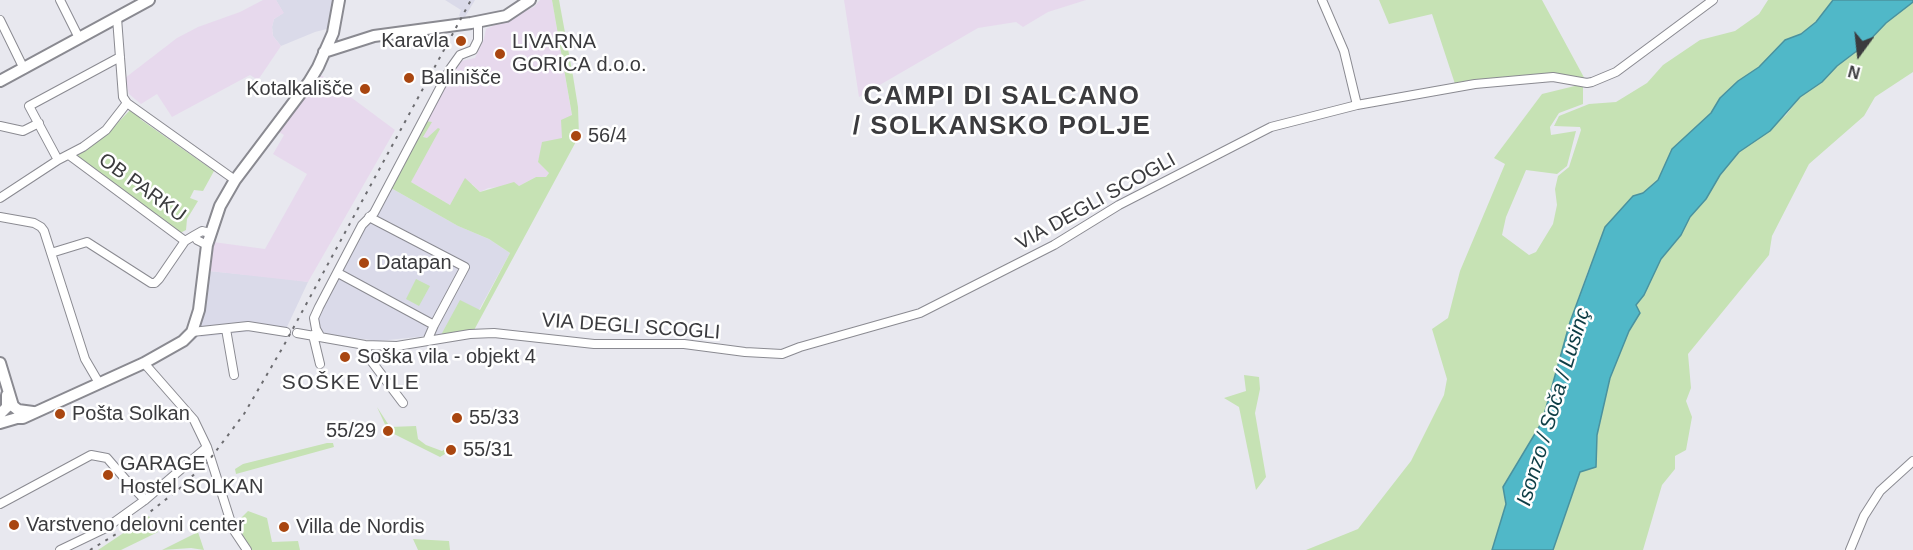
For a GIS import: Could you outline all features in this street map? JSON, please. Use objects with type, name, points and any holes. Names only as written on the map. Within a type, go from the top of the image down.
[{"type":"main road","points":[[0,363],[8,388],[8,414],[36,412],[144,363],[183,341],[192,332],[199,310],[207,245],[220,206],[235,180],[309,82],[333,33],[339,0]]},
{"type":"main road","points":[[324,52],[375,36],[506,16],[530,0]]},
{"type":"main road","points":[[0,81],[143,2]]},
{"type":"street","points":[[60,0],[79,38]]},
{"type":"street","points":[[1322,0],[1344,51],[1357,105]]},
{"type":"street","name":"VIA DEGLI SCOGLI","points":[[297,333],[365,345],[397,346],[470,334],[494,333],[594,344],[684,344],[782,354],[920,313],[1054,245],[1119,206],[1271,126],[1357,105],[1475,84],[1553,77],[1592,82],[1616,72],[1713,0]]},
{"type":"street","points":[[117,18],[123,97],[127,103],[235,180]]},
{"type":"street","points":[[0,20],[24,69]]},
{"type":"street","points":[[320,364],[314,318],[362,225],[374,213],[450,69],[460,55],[473,50],[478,40],[478,22]]},
{"type":"street","points":[[58,160],[29,108],[31,104],[120,57]]},
{"type":"street","points":[[0,198],[106,130],[127,103]]},
{"type":"street","points":[[0,126],[23,131],[39,123]]},
{"type":"street","name":"OB PARKU","points":[[69,155],[185,241],[195,235]]},
{"type":"street","points":[[0,217],[41,227],[85,359],[99,383]]},
{"type":"street","points":[[369,217],[465,267],[427,341]]},
{"type":"street","points":[[207,245],[197,240],[195,235],[202,231],[210,233]]},
{"type":"street","points":[[51,253],[87,242],[151,283],[156,283],[185,241]]},
{"type":"street","points":[[338,273],[434,325]]},
{"type":"street","points":[[192,332],[248,326],[286,332]]},
{"type":"street","points":[[226,329],[234,375]]},
{"type":"street","points":[[365,345],[369,358],[404,404]]},
{"type":"street","points":[[144,363],[194,420],[207,447],[233,529],[247,550]]},
{"type":"street","points":[[60,550],[106,528],[145,500],[207,447]]},
{"type":"street","points":[[0,504],[91,455],[107,458],[145,500]]},
{"type":"street","points":[[1850,550],[1864,516],[1880,490],[1913,461]]},
{"type":"shaded area","points":[[263,0],[276,0],[284,13],[274,19],[272,27],[273,36],[281,46],[258,80],[250,75],[172,117],[157,94],[141,104],[129,94],[125,78],[177,38]]},
{"type":"shaded area","points":[[276,0],[333,0],[331,24],[327,29],[281,46],[273,36],[272,27],[274,19],[283,13]]},
{"type":"shaded area","points":[[445,0],[475,0],[465,17],[462,17],[459,16],[461,10]]},
{"type":"shaded area","points":[[540,0],[552,0],[572,116],[563,138],[541,152],[538,162],[549,173],[545,178],[536,177],[519,186],[488,188],[480,192],[472,184],[450,205],[411,182],[427,139],[419,134],[457,62],[475,58],[486,29],[534,7]]},
{"type":"shaded area","points":[[844,0],[1086,0],[1048,12],[1023,27],[1016,22],[978,28],[859,97]]},
{"type":"shaded area","points":[[321,75],[395,130],[308,282],[209,271],[213,242],[265,249],[307,174],[273,154],[284,135],[279,132]]},
{"type":"shaded area","points":[[391,188],[458,226],[489,239],[510,253],[467,332],[378,341],[325,334],[317,326],[320,314],[364,227]]},
{"type":"shaded area","points":[[209,271],[308,282],[281,336],[252,331],[201,337],[188,327]]},
{"type":"green space","points":[[552,0],[559,0],[578,107],[579,136],[473,332],[441,335],[460,300],[480,310],[510,253],[489,239],[458,226],[391,188],[426,121],[432,122],[423,137],[427,138],[438,128],[440,129],[411,182],[450,205],[465,178],[480,192],[514,182],[519,186],[536,177],[546,177],[549,173],[538,162],[542,142],[562,138],[561,120],[572,115]]},
{"type":"green space","points":[[1379,0],[1542,0],[1587,83],[1553,77],[1456,87],[1432,14],[1389,24]]},
{"type":"green space","points":[[1768,0],[1833,0],[1816,22],[1801,34],[1785,40],[1759,67],[1738,81],[1720,98],[1711,113],[1672,149],[1658,180],[1643,193],[1595,256],[1570,322],[1542,422],[1503,487],[1506,504],[1492,550],[1306,550],[1358,529],[1411,461],[1444,395],[1447,379],[1432,329],[1448,318],[1460,271],[1505,164],[1494,158],[1542,94],[1583,84],[1583,104],[1559,113],[1550,127],[1551,135],[1576,131],[1567,166],[1557,174],[1526,170],[1506,217],[1502,235],[1529,255],[1536,252],[1553,224],[1557,205],[1555,189],[1558,176],[1569,167],[1581,130],[1580,127],[1554,126],[1559,116],[1589,104],[1616,102],[1647,83],[1663,65],[1700,40],[1735,31],[1759,14]]},
{"type":"green space","points":[[1913,2],[1913,72],[1875,97],[1864,116],[1809,164],[1772,236],[1769,255],[1688,354],[1691,388],[1686,401],[1692,417],[1686,450],[1675,456],[1675,469],[1662,485],[1643,550],[1553,550],[1580,472],[1596,467],[1597,435],[1610,378],[1629,331],[1640,313],[1635,305],[1644,295],[1661,259],[1681,235],[1690,217],[1706,199],[1720,175],[1739,152],[1786,115],[1800,97],[1822,82],[1837,66],[1866,44],[1886,23]]},
{"type":"green space","points":[[131,109],[142,116],[140,119],[214,171],[203,191],[194,190],[190,198],[198,201],[187,219],[186,230],[180,233],[80,160],[78,156],[79,152],[108,133]]},
{"type":"green space","points":[[416,279],[430,286],[419,306],[406,299]]},
{"type":"green space","points":[[1244,375],[1259,377],[1260,389],[1255,413],[1266,477],[1256,490],[1239,407],[1224,398],[1246,391]]},
{"type":"green space","points":[[377,407],[390,427],[416,426],[418,439],[426,445],[442,451],[452,444],[453,449],[440,457],[388,431]]},
{"type":"green space","points":[[333,443],[334,447],[236,474],[235,469],[243,464]]},
{"type":"green space","points":[[248,511],[267,518],[272,542],[298,541],[300,550],[251,550],[243,536],[239,520]]},
{"type":"green space","points":[[149,516],[158,532],[121,550],[98,550]]},
{"type":"green space","points":[[198,532],[204,550],[191,548],[162,550]]},
{"type":"green space","points":[[413,539],[449,541],[450,550],[418,550]]},
{"type":"water","name":"Isonzo / Soča / Lusinç","points":[[1833,0],[1913,0],[1913,2],[1886,23],[1866,44],[1837,66],[1822,82],[1800,97],[1770,131],[1739,152],[1720,175],[1706,199],[1690,217],[1681,235],[1661,259],[1644,295],[1636,305],[1640,313],[1629,331],[1610,378],[1597,435],[1596,467],[1580,472],[1553,550],[1492,550],[1506,504],[1503,487],[1542,422],[1570,322],[1605,227],[1633,196],[1643,193],[1658,180],[1672,149],[1711,113],[1720,98],[1738,81],[1759,67],[1785,40],[1801,34],[1816,22]]},
{"type":"railway","points":[[90,550],[141,519],[179,489],[210,459],[244,414],[283,347],[471,0]]},
{"type":"place","name":"Karavla","points":[[461,41]]},
{"type":"place","name":"LIVARNA GORICA d.o.o.","points":[[500,54]]},
{"type":"place","name":"Balinišče","points":[[409,78]]},
{"type":"place","name":"Kotalkališče","points":[[365,89]]},
{"type":"place","name":"56/4","points":[[576,136]]},
{"type":"place","name":"Datapan","points":[[364,263]]},
{"type":"place","name":"Soška vila - objekt 4","points":[[345,357]]},
{"type":"place","name":"Pošta Solkan","points":[[60,414]]},
{"type":"place","name":"55/33","points":[[457,418]]},
{"type":"place","name":"55/29","points":[[388,431]]},
{"type":"place","name":"55/31","points":[[451,450]]},
{"type":"place","name":"GARAGE Hostel SOLKAN","points":[[108,475]]},
{"type":"place","name":"Varstveno delovni center","points":[[14,525]]},
{"type":"place","name":"Villa de Nordis","points":[[284,527]]},
{"type":"district","name":"CAMPI DI SALCANO / SOLKANSKO POLJE","points":[[1002,112]]},
{"type":"district","name":"SOŠKE VILE","points":[[351,383]]}]
